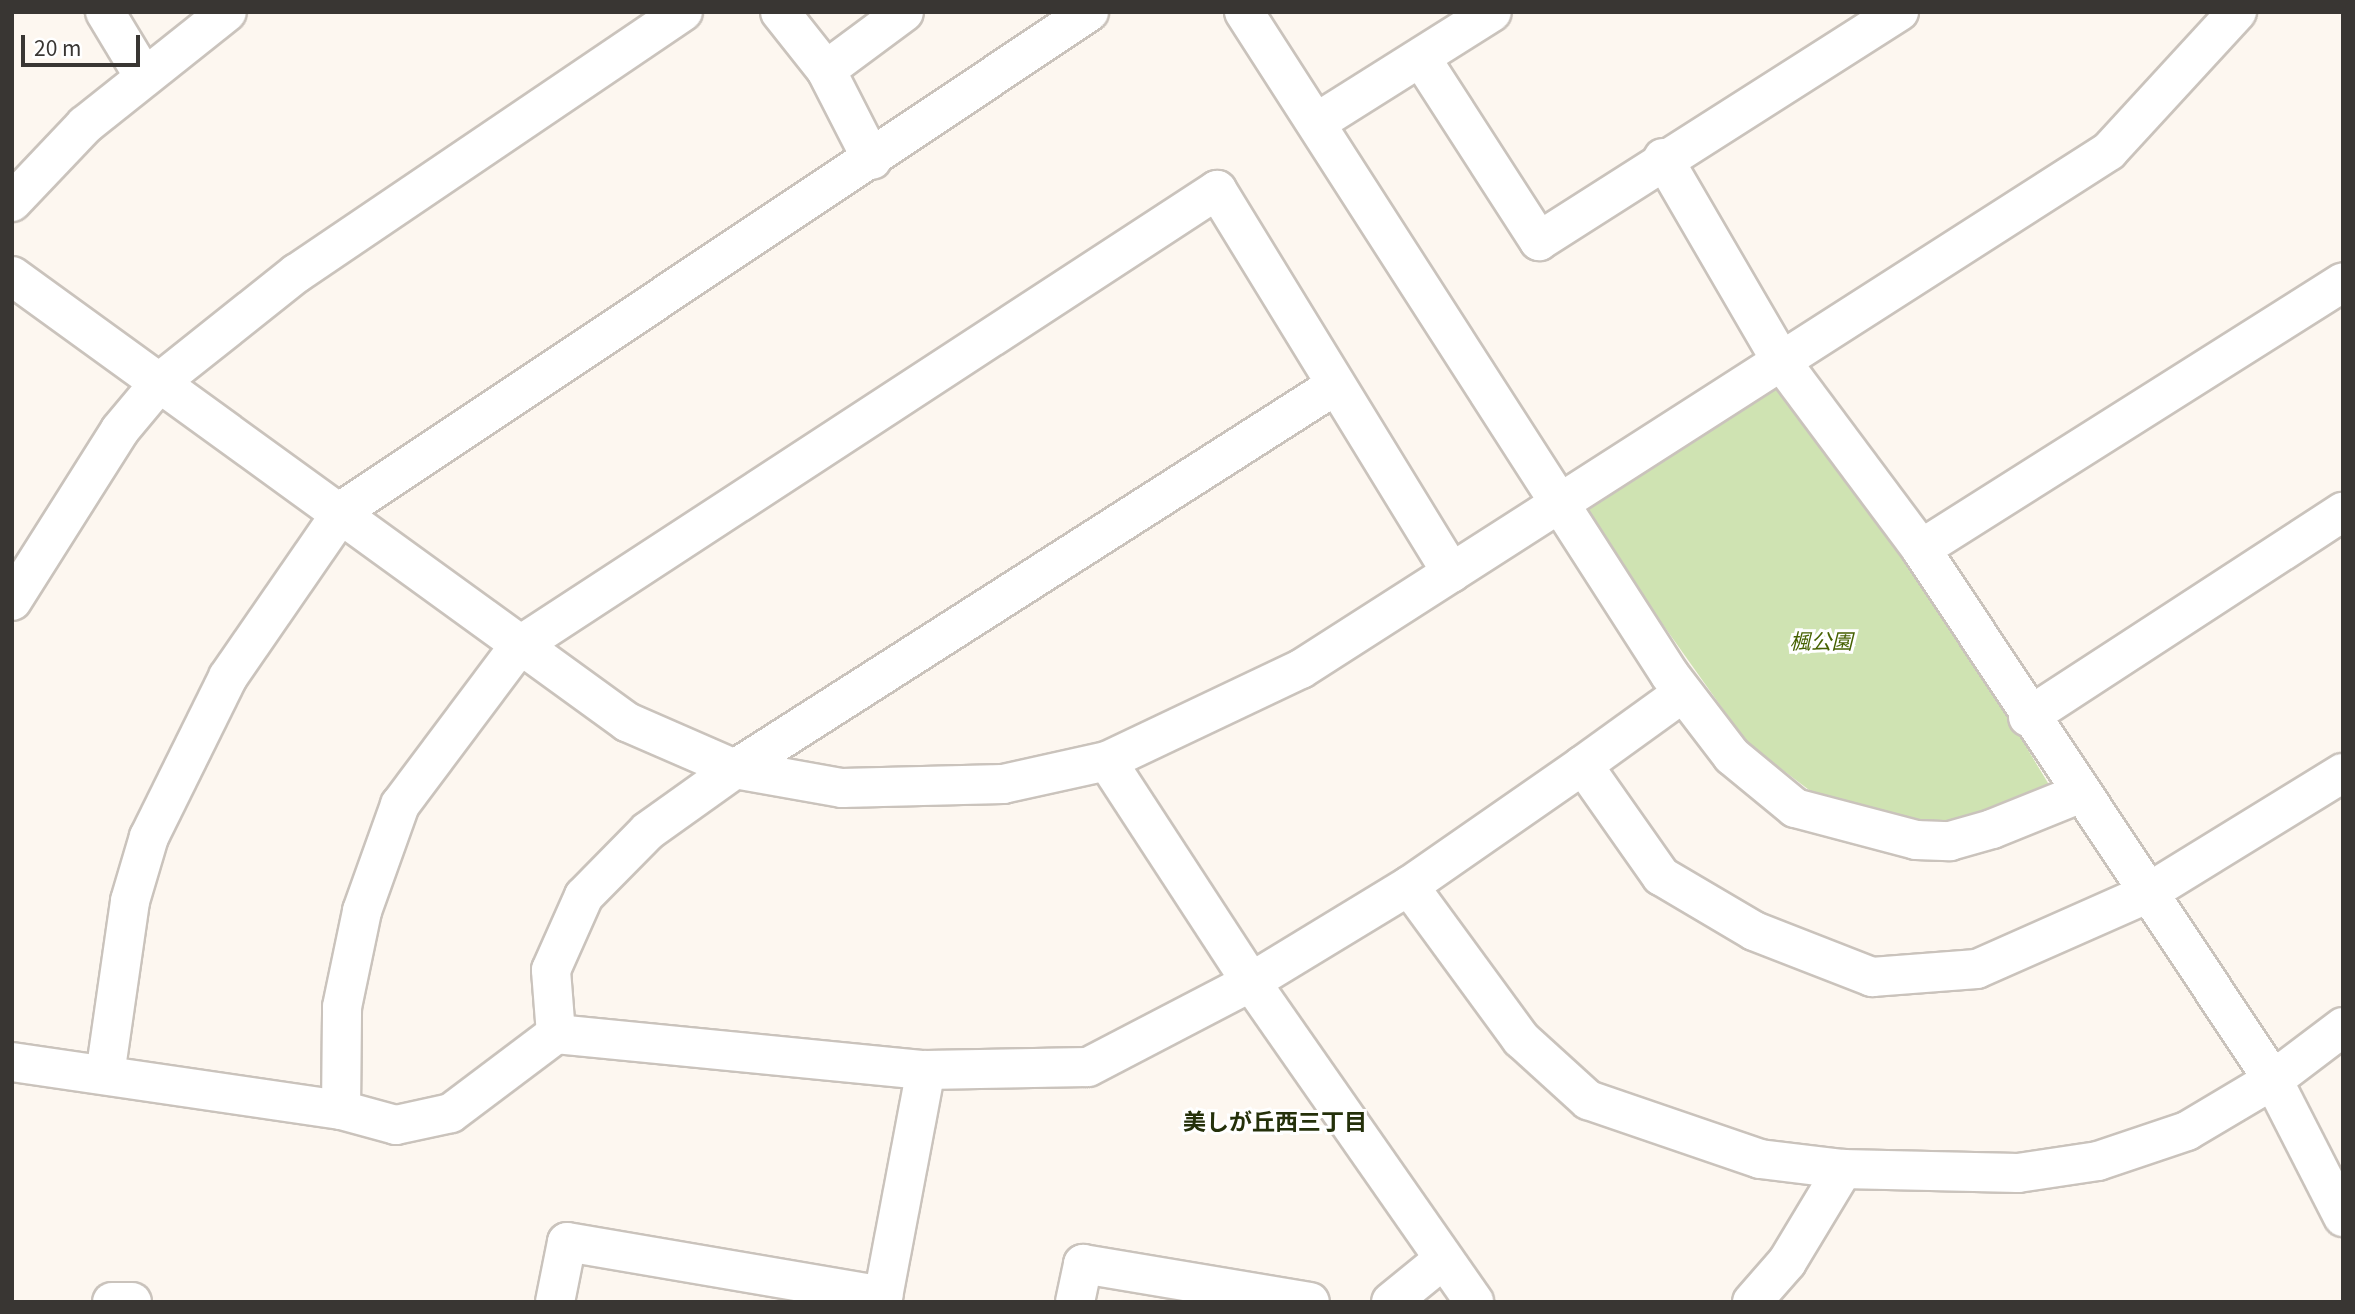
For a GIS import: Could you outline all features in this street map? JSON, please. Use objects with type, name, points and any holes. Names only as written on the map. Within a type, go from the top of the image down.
[{"type":"street","points":[[104,12],[143,75]]},
{"type":"street","points":[[12,202],[143,75],[227,12]]},
{"type":"street","points":[[12,601],[120,429],[161,381],[297,273],[683,12]]},
{"type":"street","points":[[780,12],[826,70],[872,160]]},
{"type":"street","points":[[826,70],[904,12]]},
{"type":"street","points":[[104,1075],[130,901],[149,837],[228,677],[342,510],[490,406],[872,160],[1089,12]]},
{"type":"street","points":[[1244,12],[1319,121],[1558,501],[1683,693],[1732,755],[1795,808],[1878,835],[1950,841],[2079,794]]},
{"type":"street","points":[[1319,121],[1492,12]]},
{"type":"street","points":[[1421,58],[1539,241],[1663,158],[1899,12]]},
{"type":"street","points":[[12,276],[342,510],[519,646],[627,723],[735,769],[842,788],[1003,784],[1107,761],[1301,669],[1452,573],[1558,501],[2109,150],[2237,12]]},
{"type":"street","points":[[1663,158],[1781,361],[1921,549],[2079,794],[2273,1080],[2343,1217]]},
{"type":"street","points":[[341,1110],[342,1007],[362,911],[400,805],[519,646],[1217,190],[1452,573]]},
{"type":"street","points":[[1921,549],[2343,282]]},
{"type":"street","points":[[556,1034],[551,970],[584,896],[648,831],[735,769],[1336,385]]},
{"type":"street","points":[[2028,717],[2343,512]]},
{"type":"street","points":[[12,1062],[341,1110],[396,1125],[451,1113],[556,1034],[926,1070],[1088,1067],[1251,982],[1409,886],[1683,693]]},
{"type":"street","points":[[1107,761],[1251,982],[1474,1302]]},
{"type":"street","points":[[1583,765],[1661,876],[1754,930],[1872,977],[1977,969],[2146,894],[2343,773]]},
{"type":"street","points":[[1409,886],[1521,1039],[1588,1100],[1760,1159],[1843,1169],[2018,1173],[2098,1161],[2187,1131],[2273,1080],[2343,1027]]},
{"type":"street","points":[[555,1302],[567,1242],[883,1299],[926,1070]]},
{"type":"street","points":[[1752,1302],[1787,1262],[1843,1169]]},
{"type":"street","points":[[1391,1302],[1444,1259]]},
{"type":"street","points":[[1076,1302],[1083,1264],[1310,1302]]},
{"type":"street","points":[[112,1302],[132,1302]]},
{"type":"green space","name":"楓公園","points":[[1778,379],[1923,576],[2051,788],[1975,818],[1933,825],[1821,799],[1747,743],[1580,508]]},
{"type":"district","name":"美しが丘西三丁目","points":[[1275,1120]]}]
